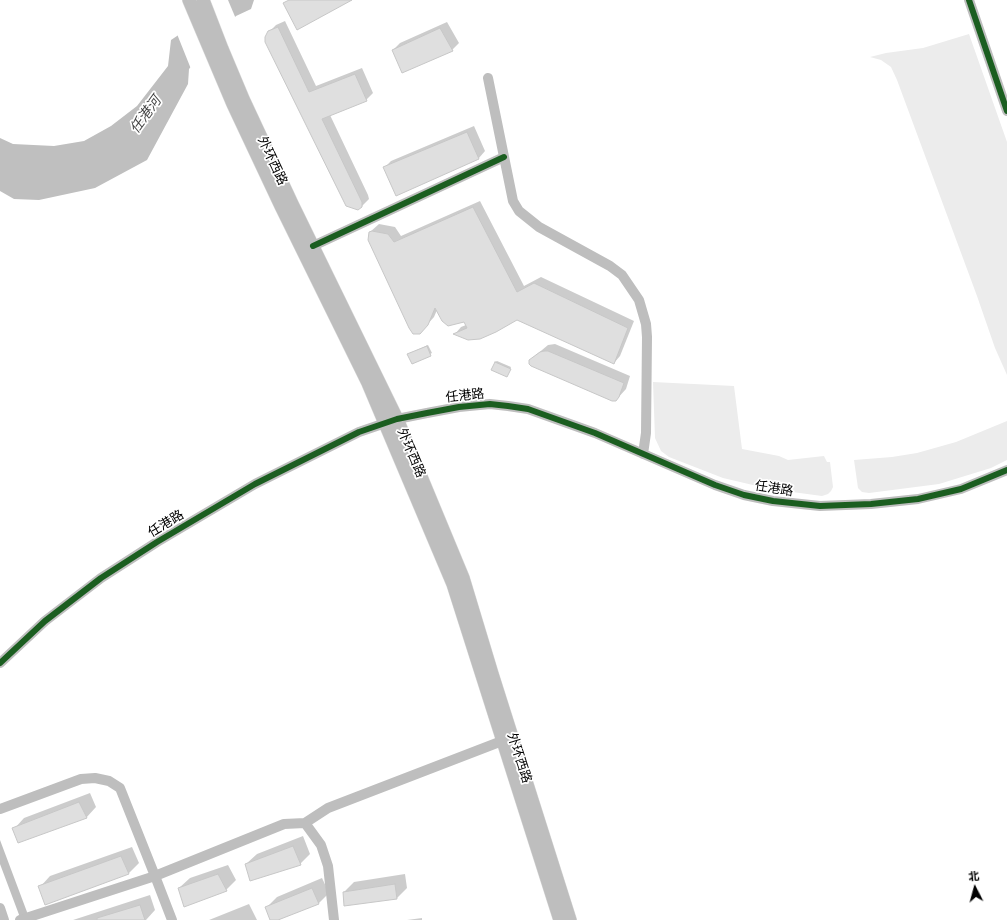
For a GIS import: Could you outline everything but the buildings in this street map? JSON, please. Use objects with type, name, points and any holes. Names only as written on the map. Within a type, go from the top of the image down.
[{"type":"main road","name":"外环西路","points":[[190,0],[201,4],[313,246],[463,578],[570,920]]},
{"type":"main road","name":"外环西路","points":[[201,4],[214,60],[281,206],[368,382],[391,420],[453,584],[560,920]]},
{"type":"street","points":[[969,0],[1007,111]]},
{"type":"street","points":[[488,78],[513,201],[519,211],[539,227],[610,266],[622,275],[639,300],[646,324],[647,337],[646,433],[643,454]]},
{"type":"street","points":[[313,246],[504,157]]},
{"type":"street","name":"任港路","points":[[0,663],[45,621],[102,578],[156,542],[255,484],[359,432],[391,420],[459,407],[490,404],[528,409],[595,432],[715,485],[744,495],[773,501],[820,506],[871,504],[918,499],[961,489],[1007,470]]},
{"type":"street","points":[[24,918],[155,876],[284,824],[305,823],[328,808],[502,741]]},
{"type":"street","points":[[0,809],[82,779],[95,778],[109,781],[120,788],[172,920]]},
{"type":"street","points":[[305,823],[321,845],[328,866],[334,920]]},
{"type":"street","points":[[0,908],[4,920]]},
{"type":"shaded area","points":[[969,34],[1007,142],[1007,375],[995,348],[897,80],[891,67],[881,60],[870,57],[886,53],[923,48]]},
{"type":"shaded area","points":[[653,382],[734,386],[742,449],[779,456],[788,460],[824,456],[827,462],[830,462],[833,487],[831,491],[822,496],[770,489],[723,478],[669,457],[661,451],[655,438]]},
{"type":"shaded area","points":[[1007,421],[1007,460],[991,468],[939,484],[869,493],[862,492],[858,488],[854,460],[892,457],[917,453],[956,442]]},
{"type":"water","name":"任港河","points":[[214,0],[254,0],[251,9],[236,16],[189,69],[188,84],[147,160],[95,188],[39,200],[14,199],[0,191],[0,138],[13,144],[54,146],[84,141],[111,126],[137,106],[168,66],[171,40]]},
{"type":"water","points":[[0,840],[30,920],[21,920],[0,864]]},
{"type":"pier","points":[[211,0],[228,0],[236,19],[191,69],[177,34]]},
{"type":"cycle path","points":[[969,0],[1007,111]]},
{"type":"cycle path","points":[[313,246],[504,157]]},
{"type":"cycle path","points":[[0,663],[45,621],[101,578],[157,542],[255,484],[359,432],[397,419],[427,413],[459,407],[490,404],[528,409],[595,433],[715,485],[744,495],[773,501],[820,506],[871,504],[918,499],[961,489],[1007,470]]}]
